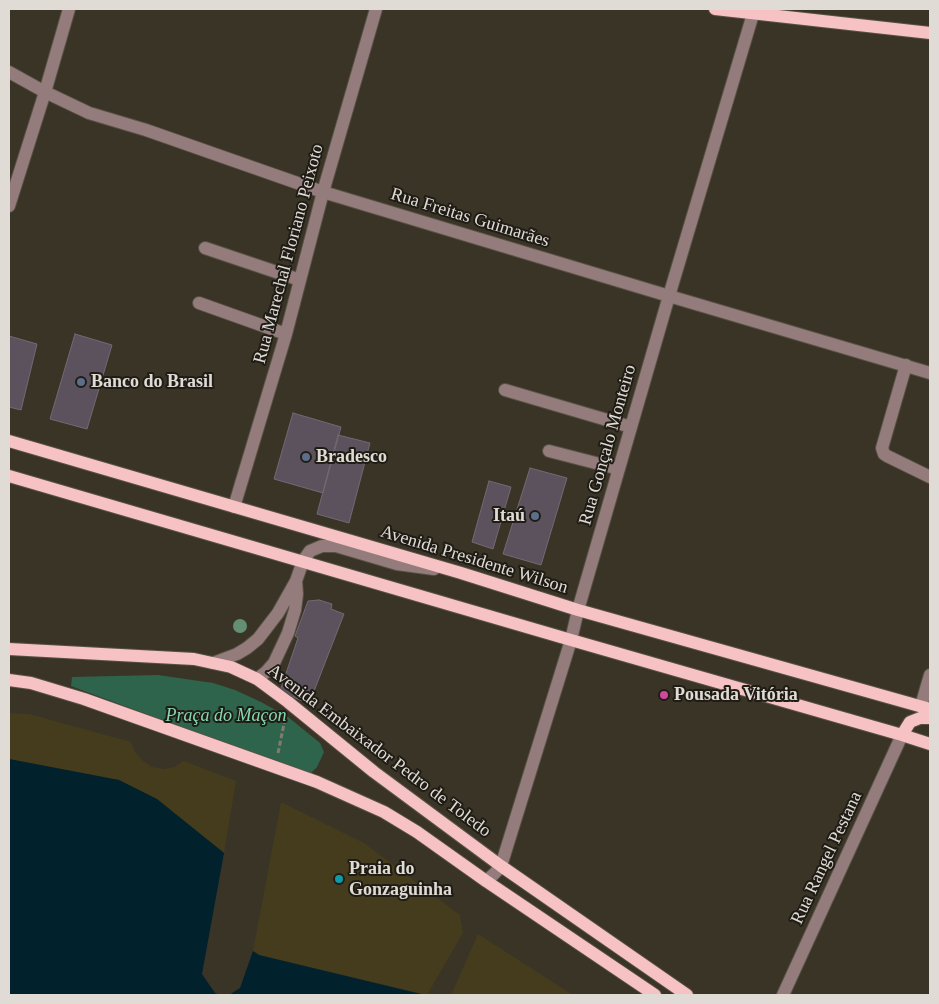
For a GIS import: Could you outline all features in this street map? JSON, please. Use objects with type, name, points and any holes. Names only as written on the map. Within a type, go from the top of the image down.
[{"type":"main road","points":[[715,9],[930,33]]},
{"type":"main road","name":"Avenida Presidente Wilson","points":[[9,441],[461,573],[578,610],[926,708]]},
{"type":"main road","points":[[9,476],[571,640],[902,734],[930,744]]},
{"type":"main road","name":"Avenida Embaixador Pedro de Toledo","points":[[9,649],[194,659],[230,667],[257,679],[363,764],[501,866],[687,995]]},
{"type":"main road","points":[[9,680],[31,683],[84,699],[317,782],[384,812],[417,832],[655,995]]},
{"type":"main road","points":[[902,734],[910,722],[920,718],[930,718]]},
{"type":"street","points":[[9,206],[69,9]]},
{"type":"street","name":"Rua Marechal Floriano Peixoto","points":[[234,507],[286,334],[323,192],[376,9]]},
{"type":"street","name":"Rua Gonçalo Monteiro","points":[[486,881],[501,866],[571,640],[669,296],[753,14]]},
{"type":"street","name":"Rua Freitas Guimarães","points":[[9,72],[89,113],[146,130],[323,192],[930,373]]},
{"type":"street","points":[[205,248],[300,280]]},
{"type":"street","points":[[199,303],[286,334]]},
{"type":"street","points":[[906,365],[882,448],[887,456],[930,477]]},
{"type":"street","points":[[505,390],[631,427]]},
{"type":"street","points":[[549,451],[619,468]]},
{"type":"street","points":[[213,663],[237,654],[258,639],[278,613],[296,581],[303,561],[310,551],[322,546],[336,546],[397,564],[461,573]]},
{"type":"street","points":[[257,679],[274,663],[288,633],[295,610],[296,581]]},
{"type":"street","points":[[926,708],[930,675]]},
{"type":"street","name":"Rua Rangel Pestana","points":[[783,995],[902,734]]},
{"type":"path","points":[[276,768],[288,702]]},
{"type":"green space","name":"Praça do Maçon","points":[[158,675],[213,683],[235,690],[288,717],[320,743],[324,752],[317,767],[311,773],[304,773],[71,686],[72,677]]},
{"type":"sand","points":[[9,713],[29,714],[131,742],[135,752],[152,767],[163,769],[174,767],[184,761],[236,781],[224,853],[157,799],[119,780],[9,759]]},
{"type":"sand","name":"Praia do Gonzaguinha","points":[[281,802],[364,843],[460,915],[463,933],[427,995],[259,955],[253,951]]},
{"type":"sand","name":"Praia do Gonzaguinha","points":[[478,934],[570,993],[574,995],[451,995]]},
{"type":"water","points":[[9,759],[119,780],[157,799],[224,853],[202,974],[215,993],[221,995],[9,995]]},
{"type":"water","points":[[253,951],[259,955],[425,995],[229,995],[240,988]]},
{"type":"building","name":"Banco do Brasil","points":[[75,334],[112,345],[87,429],[50,419]]},
{"type":"building","points":[[9,336],[37,344],[21,410],[9,407]]},
{"type":"building","name":"Bradesco","points":[[293,413],[341,427],[323,493],[274,479]]},
{"type":"building","points":[[338,435],[370,443],[349,523],[317,514]]},
{"type":"building","name":"Itaú","points":[[530,468],[567,478],[541,565],[503,554]]},
{"type":"building","points":[[489,481],[511,487],[493,549],[472,542]]},
{"type":"building","points":[[319,600],[332,604],[331,609],[344,614],[309,704],[280,691],[298,638],[295,636],[308,601]]},
{"type":"place","name":"Banco do Brasil","points":[[81,382]]},
{"type":"place","name":"Bradesco","points":[[306,457]]},
{"type":"place","name":"Itaú","points":[[535,516]]},
{"type":"place","name":"Pousada Vitória","points":[[664,695]]},
{"type":"place","name":"Praia do Gonzaguinha","points":[[339,879]]}]
